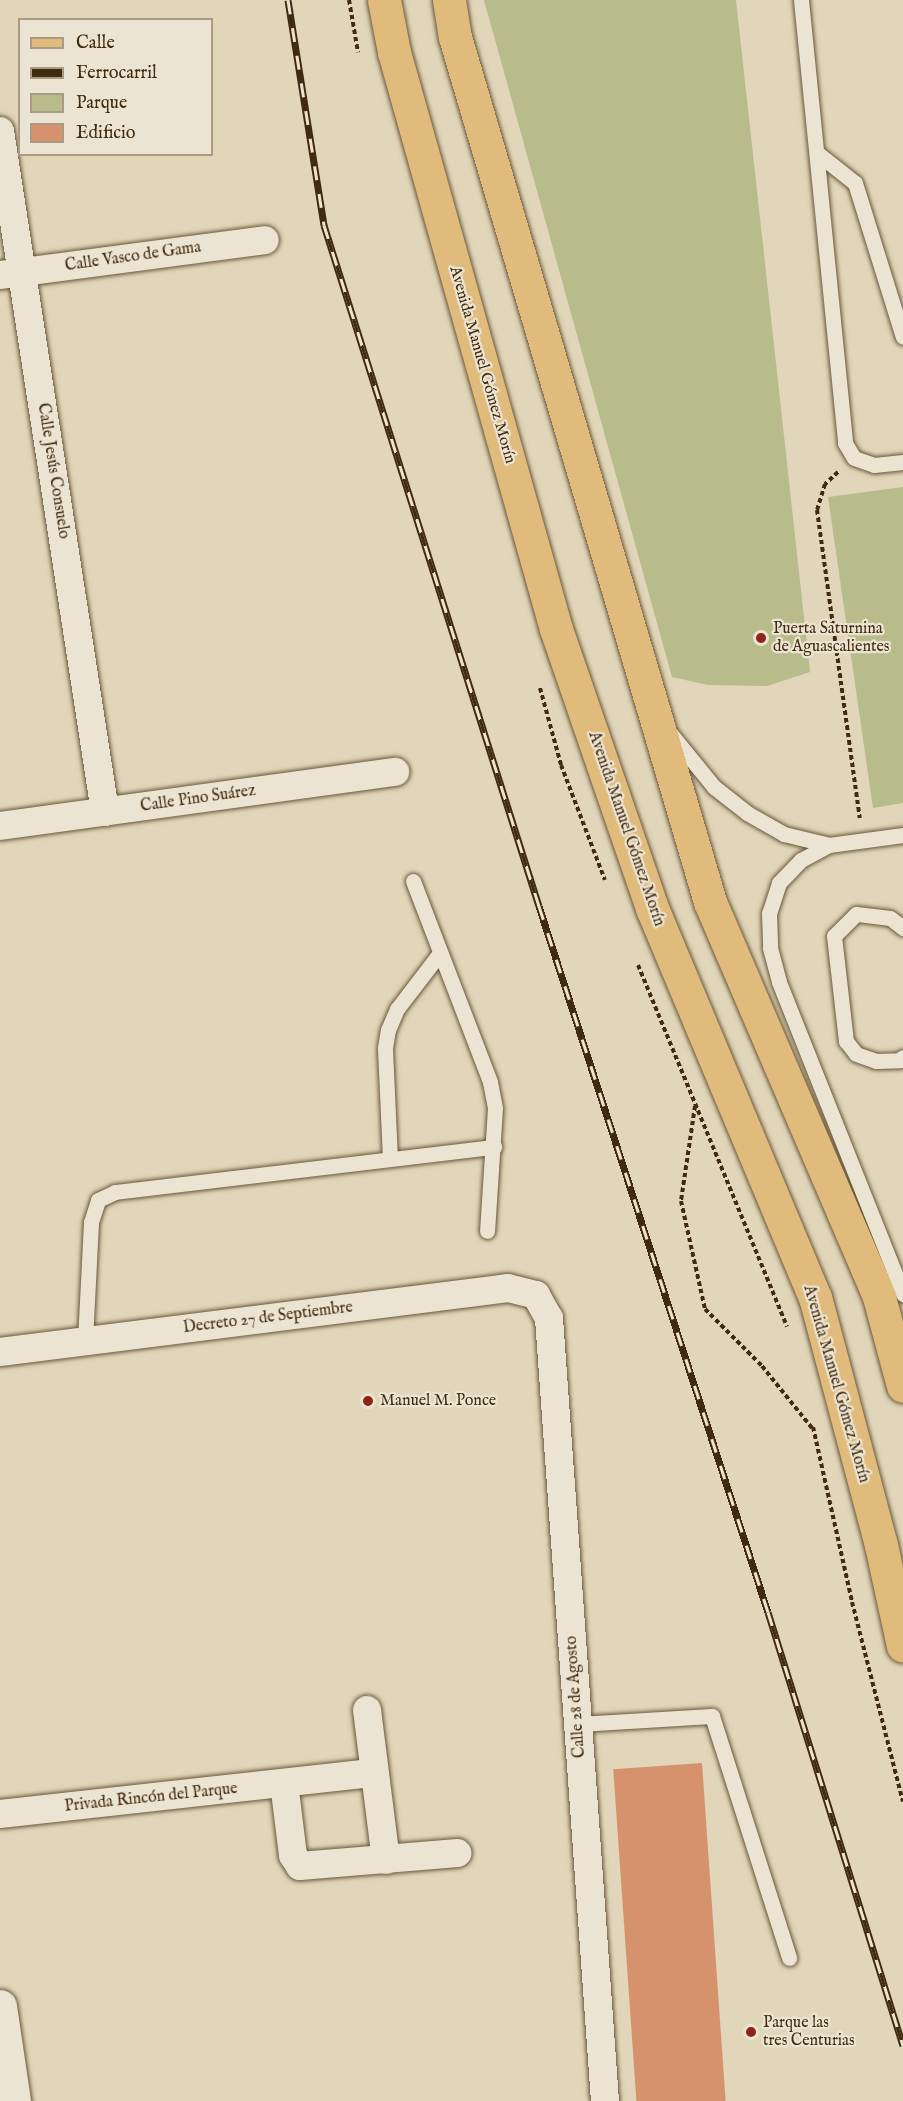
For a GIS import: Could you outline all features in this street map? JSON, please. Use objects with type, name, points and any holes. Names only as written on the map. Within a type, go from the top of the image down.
[{"type":"main road","name":"Avenida Manuel Gómez Morín","points":[[384,0],[393,52],[556,629],[652,908],[814,1297],[881,1545],[903,1646]]},
{"type":"main road","points":[[449,0],[456,37],[651,709],[710,902],[879,1297],[903,1386]]},
{"type":"main road","points":[[0,2006],[14,2101]]},
{"type":"street","name":"Calle Jesús Consuelo","points":[[0,131],[11,274],[105,812]]},
{"type":"street","name":"Calle Vasco de Gama","points":[[11,274],[265,240]]},
{"type":"street","name":"Calle Pino Suárez","points":[[0,826],[395,772]]},
{"type":"street","name":"Decreto 27 de Septiembre","points":[[0,1352],[508,1288],[536,1295]]},
{"type":"street","name":"Calle 28 de Agosto","points":[[536,1295],[549,1318],[605,2101]]},
{"type":"street","points":[[367,1710],[386,1860]]},
{"type":"street","name":"Privada Rincón del Parque","points":[[9,1813],[374,1773]]},
{"type":"street","points":[[284,1783],[293,1855],[300,1866],[457,1853]]},
{"type":"lane","points":[[801,0],[845,443],[854,458],[874,465],[903,462]]},
{"type":"lane","points":[[817,153],[855,183],[903,337]]},
{"type":"lane","points":[[651,709],[714,787],[747,813],[784,834],[830,845],[903,835]]},
{"type":"lane","points":[[830,845],[801,860],[779,883],[769,913],[770,948],[779,982],[807,1057],[903,1294]]},
{"type":"lane","points":[[412,881],[490,1082],[495,1108],[487,1231]]},
{"type":"lane","points":[[903,928],[890,918],[856,915],[834,936],[846,1041],[856,1054],[876,1061],[900,1060],[903,1057]]},
{"type":"lane","points":[[390,1159],[385,1048],[388,1030],[397,1009],[440,953]]},
{"type":"lane","points":[[85,1341],[90,1222],[98,1200],[115,1192],[494,1147]]},
{"type":"lane","points":[[578,1724],[712,1716],[789,1958]]},
{"type":"path","points":[[854,458],[825,484],[817,510],[863,841]]},
{"type":"path","points":[[696,1105],[681,1201],[705,1309],[762,1366],[814,1431]]},
{"type":"path","points":[[852,1602],[903,1802]]},
{"type":"green space","points":[[484,0],[736,0],[810,672],[767,686],[708,685],[672,677]]},
{"type":"green space","points":[[903,487],[903,803],[873,808],[828,497]]},
{"type":"building","points":[[702,1763],[726,2101],[636,2101],[613,1769]]},
{"type":"railway","points":[[288,0],[324,225],[539,906],[768,1612],[903,2045]]},
{"type":"place","name":"Puerta Saturnina de Aguascalientes","points":[[761,638]]},
{"type":"place","name":"Manuel M. Ponce","points":[[368,1401]]},
{"type":"place","name":"Parque las tres Centurias","points":[[751,2032]]}]
